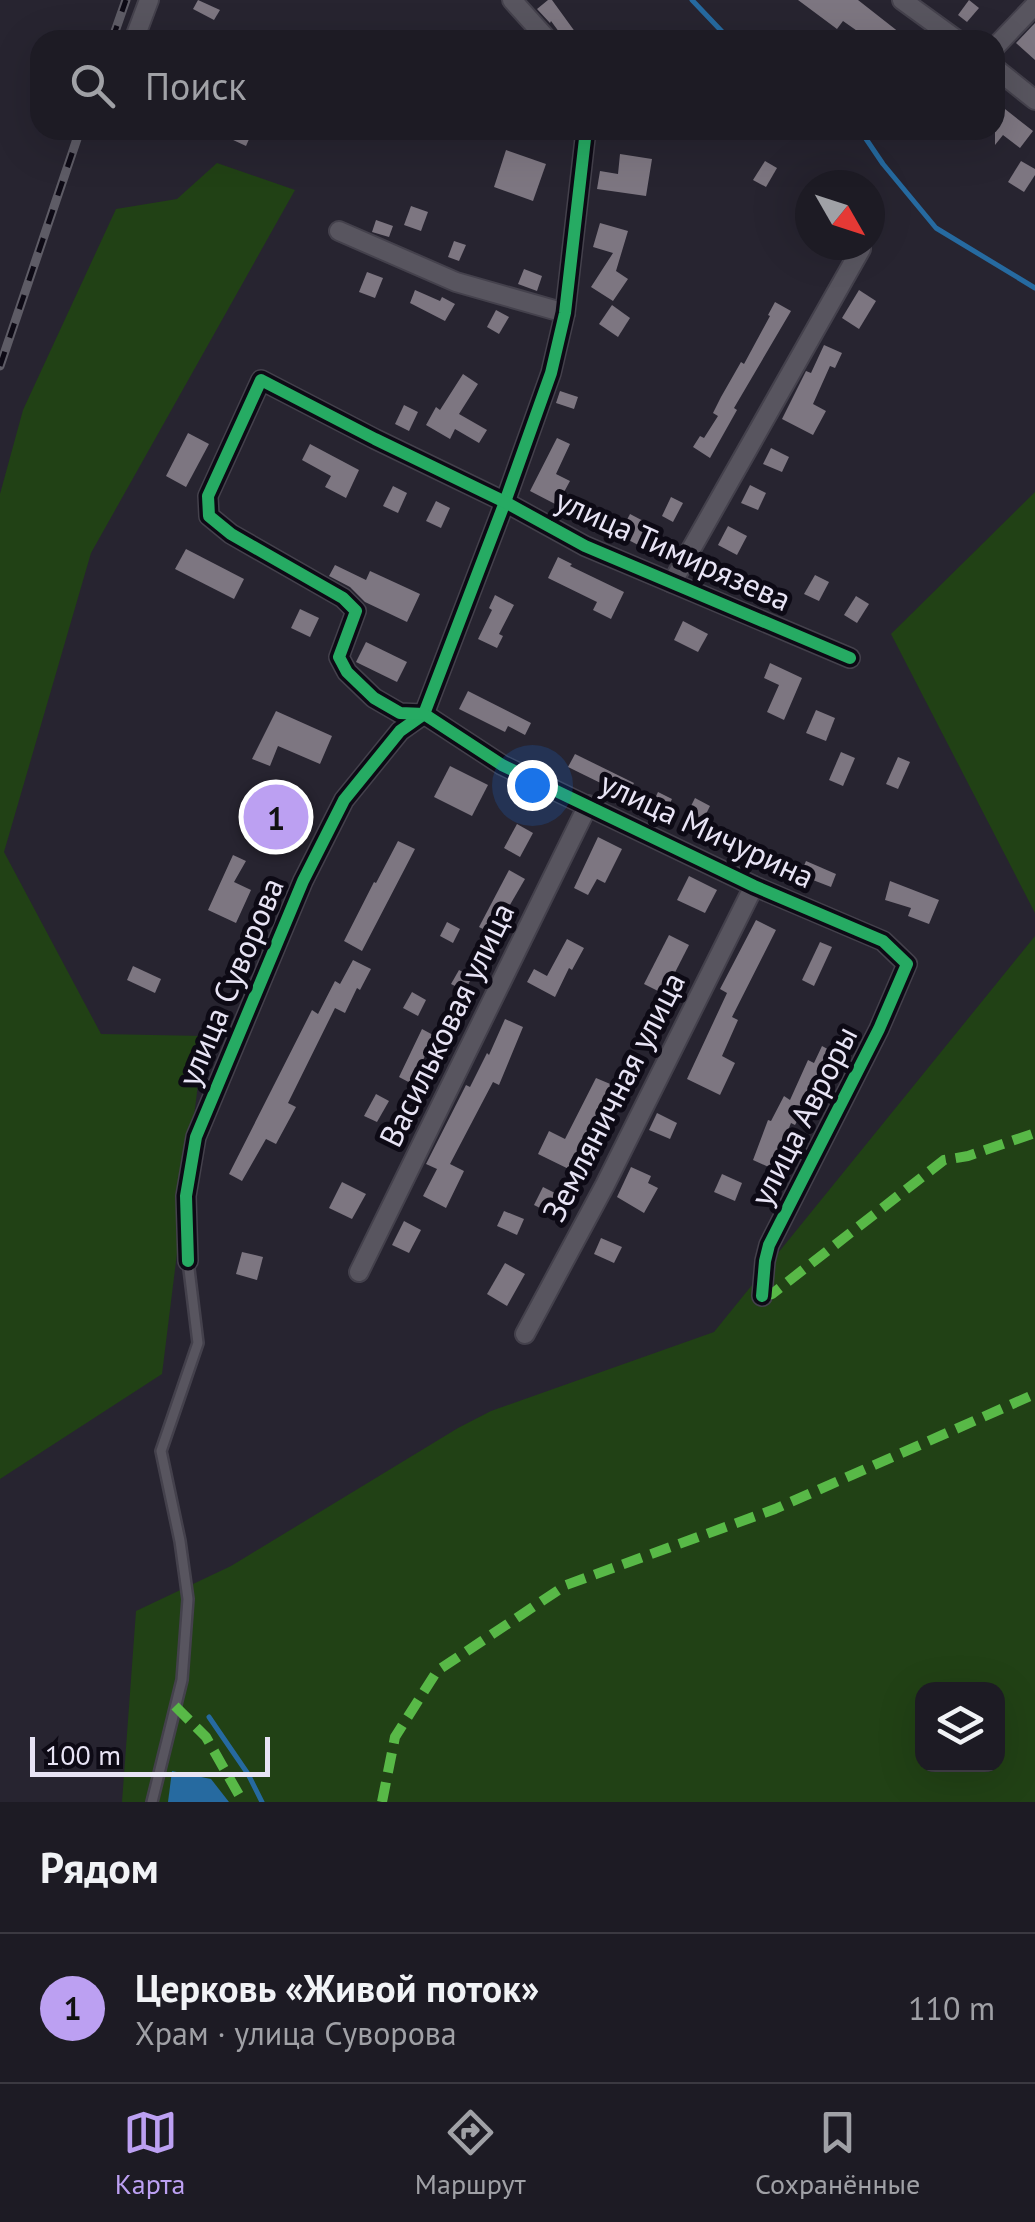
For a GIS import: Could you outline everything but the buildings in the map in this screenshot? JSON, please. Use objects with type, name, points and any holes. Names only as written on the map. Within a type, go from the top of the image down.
[{"type":"street","points":[[138,30],[150,0]]},
{"type":"street","points":[[512,0],[539,30]]},
{"type":"street","points":[[902,0],[943,30]]},
{"type":"street","points":[[1005,36],[1035,5]]},
{"type":"street","points":[[1005,76],[1035,100]]},
{"type":"street","name":"улица Суворова","points":[[188,1261],[186,1196],[196,1137],[303,881],[344,800],[400,732],[424,714],[505,502],[550,374],[565,314],[585,140]]},
{"type":"street","points":[[339,231],[456,282],[565,314]]},
{"type":"street","points":[[672,583],[855,260]]},
{"type":"street","name":"улица Тимирязева","points":[[261,380],[586,546],[850,658]]},
{"type":"street","name":"улица Мичурина","points":[[261,380],[208,496],[209,516],[230,534],[343,598],[356,611],[339,657],[347,672],[374,698],[400,713],[424,714],[502,764],[754,886],[882,941],[908,964]]},
{"type":"street","name":"Васильковая улица","points":[[359,1272],[588,805]]},
{"type":"street","name":"Земляничная улица","points":[[525,1334],[605,1185],[754,886]]},
{"type":"street","name":"улица Авроры","points":[[762,1296],[769,1244],[908,964]]},
{"type":"lane","points":[[152,1802],[182,1680],[188,1598],[162,1451],[198,1343],[188,1261]]},
{"type":"green space","points":[[217,163],[295,190],[91,553],[4,852],[101,1034],[204,1036],[162,1374],[0,1479],[0,494],[23,410],[116,209],[177,199]]},
{"type":"green space","points":[[1035,492],[1035,913],[891,634]]},
{"type":"green space","points":[[1035,936],[1035,1802],[122,1802],[136,1611],[231,1566],[491,1411],[714,1332]]},
{"type":"water","points":[[172,1771],[211,1779],[229,1802],[168,1802]]},
{"type":"waterway","points":[[692,0],[720,30]]},
{"type":"waterway","points":[[867,140],[936,228],[1035,288]]},
{"type":"waterway","points":[[209,1717],[262,1802]]},
{"type":"railway","points":[[116,30],[126,0]]},
{"type":"railway","points":[[0,366],[77,140]]},
{"type":"marked path","points":[[762,1296],[772,1294],[944,1160],[1035,1133]]},
{"type":"marked path","points":[[382,1802],[395,1737],[437,1671],[566,1585],[775,1509],[1035,1394]]},
{"type":"marked path","points":[[175,1706],[206,1737],[243,1802]]},
{"type":"cycle path","points":[[188,1261],[186,1196],[196,1137],[303,881],[344,800],[400,731],[424,714],[551,373],[565,313],[585,140]]},
{"type":"cycle path","points":[[762,1296],[769,1245],[879,1029],[907,964],[883,941],[754,886],[502,765],[424,714],[400,713],[374,698],[347,672],[339,657],[356,611],[343,598],[231,534],[209,516],[208,496],[261,380],[585,546],[850,658]]},
{"type":"place","name":"Церковь «Живой поток»","points":[[276,817]]}]
